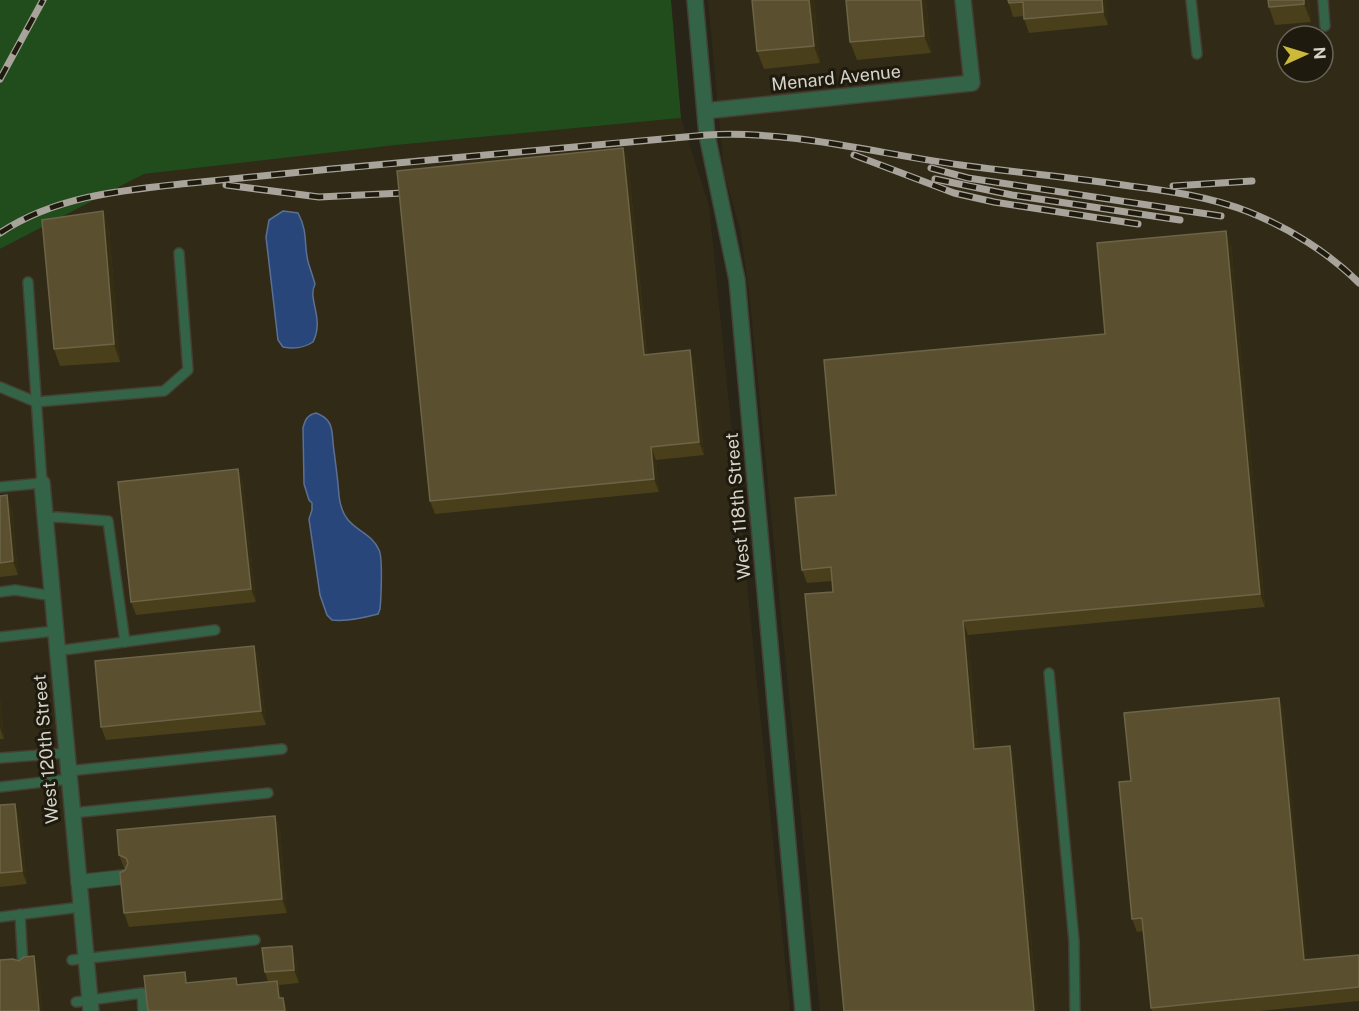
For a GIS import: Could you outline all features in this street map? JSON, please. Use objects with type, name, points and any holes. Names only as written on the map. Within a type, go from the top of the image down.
[{"type":"street","name":"West 118th Street","points":[[695,0],[707,135],[737,280],[803,1011]]},
{"type":"street","name":"Menard Avenue","points":[[705,111],[972,84],[963,0]]},
{"type":"street","name":"West 120th Street","points":[[42,483],[51,518],[56,651],[81,907],[79,959],[86,1004]]},
{"type":"street","points":[[78,882],[124,877]]},
{"type":"lane","points":[[1191,0],[1197,54]]},
{"type":"lane","points":[[1323,0],[1325,24]]},
{"type":"lane","points":[[0,387],[36,402],[164,391],[188,370],[179,253]]},
{"type":"lane","points":[[0,487],[42,483],[28,282]]},
{"type":"lane","points":[[51,518],[108,521],[125,642]]},
{"type":"lane","points":[[0,592],[15,590],[53,596]]},
{"type":"lane","points":[[0,636],[55,630]]},
{"type":"lane","points":[[56,651],[215,630]]},
{"type":"lane","points":[[1049,673],[1074,941],[1075,1011]]},
{"type":"lane","points":[[0,787],[68,775],[282,749]]},
{"type":"lane","points":[[0,758],[66,753]]},
{"type":"lane","points":[[72,813],[268,793]]},
{"type":"lane","points":[[0,916],[81,907]]},
{"type":"lane","points":[[20,914],[23,968]]},
{"type":"lane","points":[[79,959],[255,940]]},
{"type":"lane","points":[[86,1004],[141,993],[143,1011]]},
{"type":"shaded area","points":[[708,0],[1359,0],[1359,1011],[820,1011],[749,291],[740,229],[724,173]]},
{"type":"shaded area","points":[[681,118],[709,205],[790,1011],[0,1011],[0,249],[144,174],[236,160]]},
{"type":"green space","points":[[0,0],[671,0],[681,118],[396,145],[144,174],[0,249]]},
{"type":"water","points":[[283,211],[298,213],[305,233],[307,258],[315,284],[313,296],[317,317],[316,333],[313,342],[298,348],[283,347],[278,340],[266,237],[269,220]]},
{"type":"water","points":[[316,413],[330,424],[341,508],[351,523],[369,537],[379,550],[381,578],[378,614],[349,620],[332,620],[327,615],[320,595],[309,519],[312,503],[304,484],[303,428],[307,418]]},
{"type":"building","points":[[752,0],[809,0],[814,46],[757,51]]},
{"type":"building","points":[[846,0],[921,0],[924,36],[850,42]]},
{"type":"building","points":[[1008,0],[1102,0],[1103,12],[1024,19],[1023,2],[1009,3]]},
{"type":"building","points":[[1268,0],[1304,0],[1304,4],[1269,7]]},
{"type":"building","points":[[623,148],[644,355],[690,350],[699,442],[651,447],[654,479],[430,501],[397,171]]},
{"type":"building","points":[[103,211],[114,344],[54,349],[42,220]]},
{"type":"building","points":[[1226,231],[1260,594],[963,621],[974,749],[1010,746],[1034,1011],[844,1011],[805,594],[833,592],[831,567],[802,570],[795,498],[836,495],[824,360],[1105,334],[1097,243]]},
{"type":"building","points":[[238,469],[251,589],[131,602],[118,482]]},
{"type":"building","points":[[7,495],[13,561],[0,563],[0,496]]},
{"type":"building","points":[[254,646],[261,711],[101,727],[95,661]]},
{"type":"building","points":[[1279,698],[1304,960],[1359,955],[1359,987],[1151,1008],[1142,918],[1132,919],[1119,782],[1131,781],[1124,713]]},
{"type":"building","points":[[15,804],[22,871],[0,873],[0,805]]},
{"type":"building","points":[[275,816],[282,899],[124,913],[120,873],[125,870],[128,863],[126,858],[119,855],[117,830]]},
{"type":"building","points":[[292,946],[294,970],[265,972],[262,948]]},
{"type":"building","points":[[34,956],[39,1011],[0,1011],[0,960],[19,961],[24,957]]},
{"type":"building","points":[[185,972],[186,983],[236,978],[237,985],[277,981],[279,998],[283,998],[285,1011],[148,1011],[144,976]]},
{"type":"railway","points":[[0,79],[43,0]]},
{"type":"railway","points":[[0,233],[22,220],[68,202],[141,188],[660,139],[740,134],[838,144],[968,166],[1090,180],[1205,198],[1249,212],[1279,226],[1322,252],[1359,283]]},
{"type":"railway","points":[[854,155],[954,193],[994,202],[1138,224]]},
{"type":"railway","points":[[931,168],[968,178],[1221,216]]},
{"type":"railway","points":[[935,179],[1012,195],[1180,220]]},
{"type":"railway","points":[[1173,186],[1252,181]]},
{"type":"railway","points":[[226,185],[319,197],[403,193]]}]
